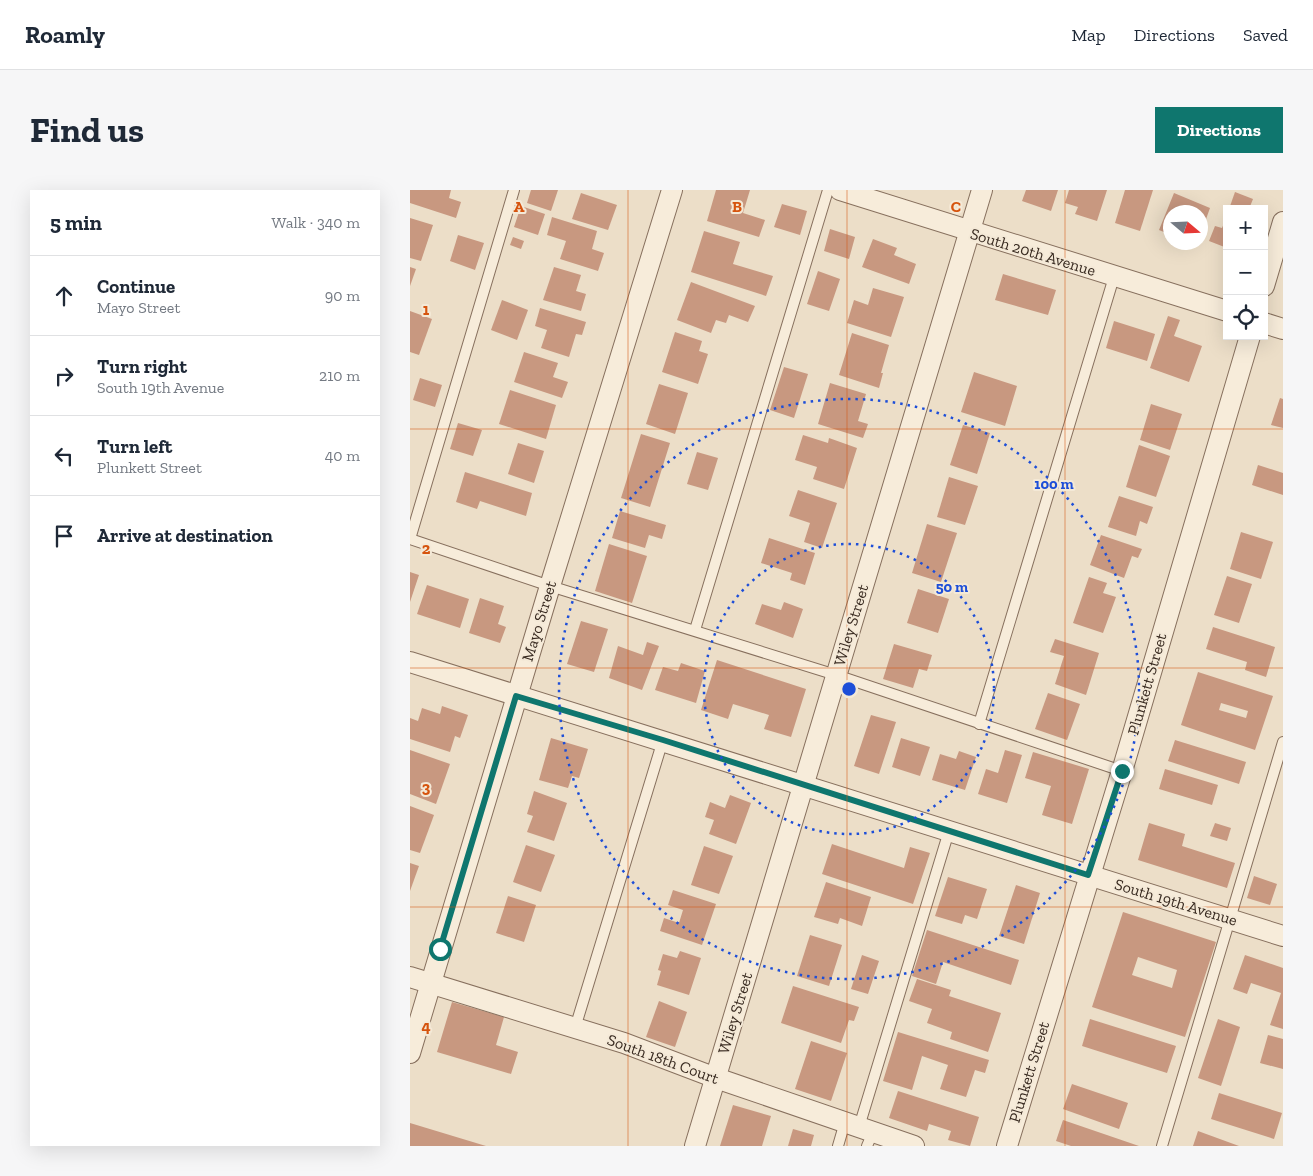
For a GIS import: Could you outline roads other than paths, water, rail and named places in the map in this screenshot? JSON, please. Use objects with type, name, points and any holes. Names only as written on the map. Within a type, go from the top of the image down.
[{"type":"street","name":"Mayo Street","points":[[410,1054],[516,696],[672,190]]},
{"type":"street","name":"South 20th Avenue","points":[[840,190],[969,232],[1223,310]]},
{"type":"street","name":"Wiley Street","points":[[695,1146],[982,190]]},
{"type":"street","points":[[1268,273],[1283,222]]},
{"type":"street","points":[[1268,324],[1283,329]]},
{"type":"street","name":"Plunkett Street","points":[[1007,1146],[1088,875],[1122,771],[1249,340]]},
{"type":"street","name":"South 19th Avenue","points":[[410,662],[804,784],[1283,936]]},
{"type":"street","name":"South 18th Court","points":[[410,977],[624,1043],[861,1132],[914,1146]]},
{"type":"lane","points":[[514,190],[410,539],[550,586],[836,675],[1122,771]]},
{"type":"lane","points":[[696,630],[828,190]]},
{"type":"lane","points":[[979,724],[1114,277]]},
{"type":"lane","points":[[575,1028],[663,740]]},
{"type":"lane","points":[[1162,1146],[1283,742]]},
{"type":"lane","points":[[838,1146],[861,1132],[949,831]]}]
